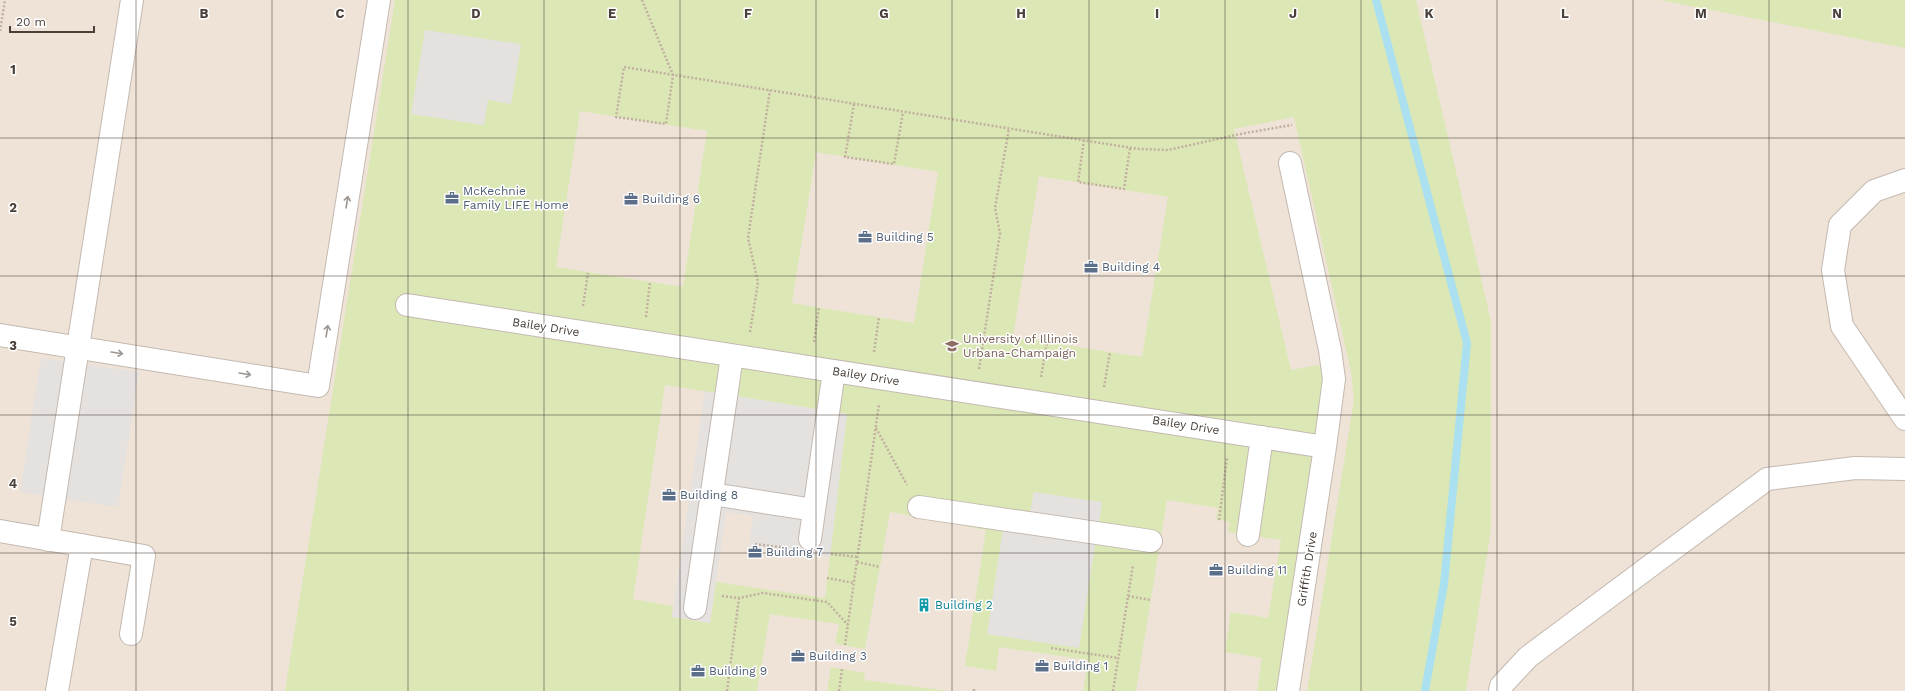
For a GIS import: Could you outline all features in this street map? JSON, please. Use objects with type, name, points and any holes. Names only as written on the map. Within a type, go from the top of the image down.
[{"type":"street","points":[[48,540],[132,0]]},
{"type":"street","points":[[0,335],[318,386],[379,0]]},
{"type":"street","name":"Griffith Drive","points":[[1288,691],[1326,447],[1334,379],[1330,350],[1290,163]]},
{"type":"street","points":[[1905,180],[1874,191],[1840,225],[1833,270],[1842,326],[1905,419]]},
{"type":"street","name":"Bailey Drive","points":[[407,305],[1326,447]]},
{"type":"street","points":[[697,601],[732,356]]},
{"type":"street","points":[[810,539],[834,371]]},
{"type":"street","points":[[1248,535],[1262,437]]},
{"type":"street","points":[[1500,691],[1501,686],[1528,657],[1767,479],[1855,468],[1905,469]]},
{"type":"street","points":[[712,494],[814,510]]},
{"type":"street","points":[[919,506],[1151,541]]},
{"type":"street","points":[[0,532],[144,556],[131,634]]},
{"type":"street","points":[[57,691],[82,545]]},
{"type":"path","points":[[0,31],[5,0]]},
{"type":"path","points":[[642,0],[673,75],[666,124],[616,117],[624,67],[673,75],[770,90],[1008,129],[1084,140],[1130,148],[1168,150],[1240,134],[1292,125]]},
{"type":"path","points":[[750,334],[758,282],[748,238],[770,90]]},
{"type":"path","points":[[854,104],[846,157],[894,164],[904,112]]},
{"type":"path","points":[[978,376],[1000,233],[995,208],[1008,129]]},
{"type":"path","points":[[1084,140],[1078,182],[1124,190],[1130,148]]},
{"type":"path","points":[[583,309],[588,273]]},
{"type":"path","points":[[646,318],[650,282]]},
{"type":"path","points":[[814,344],[819,307]]},
{"type":"path","points":[[874,353],[879,317]]},
{"type":"path","points":[[1041,378],[1047,342]]},
{"type":"path","points":[[1104,388],[1110,352]]},
{"type":"path","points":[[845,645],[883,379]]},
{"type":"path","points":[[876,428],[919,506]]},
{"type":"path","points":[[1219,520],[1230,432]]},
{"type":"path","points":[[1113,691],[1134,558]]},
{"type":"path","points":[[857,562],[880,567]]},
{"type":"path","points":[[828,578],[854,583]]},
{"type":"path","points":[[697,601],[739,598],[763,593],[827,602],[848,626]]},
{"type":"path","points":[[1128,596],[1151,600]]},
{"type":"path","points":[[727,691],[739,598]]},
{"type":"path","points":[[1051,648],[1118,658]]},
{"type":"path","points":[[839,691],[842,669]]},
{"type":"shaded area","name":"University of Illinois Urbana-Champaign","points":[[0,0],[1905,0],[1905,691],[0,691]]},
{"type":"shaded area","points":[[425,30],[521,44],[511,104],[488,100],[484,125],[411,114]]},
{"type":"shaded area","points":[[41,358],[139,372],[118,507],[20,492]]},
{"type":"shaded area","points":[[705,391],[847,414],[830,557],[749,546],[753,516],[726,512],[710,623],[672,617]]},
{"type":"shaded area","points":[[1034,492],[1102,502],[1079,648],[987,634],[1006,509],[1030,513]]},
{"type":"green space","points":[[395,0],[1416,0],[1491,321],[1491,529],[1466,691],[1307,691],[1354,400],[1351,372],[1294,117],[1234,129],[1291,370],[1318,365],[1322,367],[1324,373],[1321,409],[1278,691],[1257,691],[1262,658],[1225,652],[1231,612],[1268,618],[1281,540],[1228,532],[1229,522],[1216,519],[1218,508],[1167,500],[1136,691],[1083,691],[1088,660],[999,647],[996,671],[965,666],[986,530],[890,512],[865,649],[835,644],[839,624],[770,614],[757,691],[285,691]],"holes":[[[580,111],[707,131],[683,287],[556,267]],[[816,152],[938,172],[914,323],[792,303]],[[1039,176],[1168,197],[1142,357],[1013,337]],[[665,385],[847,414],[825,598],[716,582],[710,623],[672,617],[673,606],[633,599]],[[1034,492],[1079,648],[1031,513]]]},
{"type":"green space","points":[[1659,0],[1905,0],[1905,48]]},
{"type":"green space","points":[[831,667],[865,673],[864,680],[949,691],[827,691]]},
{"type":"waterway","points":[[1376,0],[1467,343],[1444,584],[1425,691]]},
{"type":"place","name":"McKechnie Family LIFE Home","points":[[452,198]]},
{"type":"place","name":"Building 6","points":[[631,199]]},
{"type":"place","name":"Building 5","points":[[865,237]]},
{"type":"place","name":"Building 4","points":[[1091,267]]},
{"type":"place","name":"University of Illinois Urbana-Champaign","points":[[952,346]]},
{"type":"place","name":"Building 8","points":[[669,495]]},
{"type":"place","name":"Building 7","points":[[755,552]]},
{"type":"place","name":"Building 11","points":[[1216,570]]},
{"type":"place","name":"Building 2","points":[[924,605]]},
{"type":"place","name":"Building 3","points":[[798,656]]},
{"type":"place","name":"Building 1","points":[[1042,666]]},
{"type":"place","name":"Building 9","points":[[698,671]]}]
